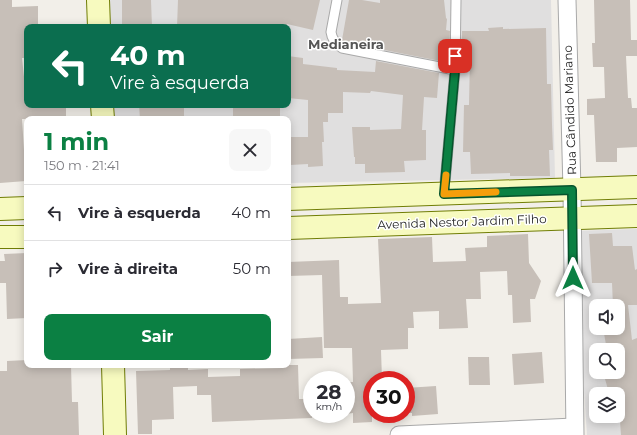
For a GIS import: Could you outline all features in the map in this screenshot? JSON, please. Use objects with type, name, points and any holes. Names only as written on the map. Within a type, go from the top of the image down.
[{"type":"main road","points":[[98,0],[99,24]]},
{"type":"main road","points":[[291,200],[637,188]]},
{"type":"main road","points":[[0,209],[24,208]]},
{"type":"main road","name":"Avenida Nestor Jardim Filho","points":[[291,228],[637,216]]},
{"type":"main road","points":[[0,238],[24,236]]},
{"type":"main road","points":[[113,368],[115,435]]},
{"type":"street","name":"Rua Cândido Mariano","points":[[567,0],[573,218],[575,431]]},
{"type":"street","points":[[399,435],[575,431]]},
{"type":"lane","points":[[337,0],[331,32],[336,44],[342,48],[455,70]]},
{"type":"lane","points":[[444,194],[455,70],[456,0]]},
{"type":"shaded area","points":[[109,0],[551,0],[555,178],[291,183],[291,116],[113,116],[112,108],[291,108],[291,24],[110,24]]},
{"type":"shaded area","points":[[637,229],[637,435],[587,435],[573,231]]},
{"type":"building","points":[[0,0],[12,0],[12,7],[38,6],[38,24],[24,24],[24,58],[22,58],[24,77],[24,108],[66,108],[66,116],[24,116],[24,119],[22,119],[24,181],[0,183]]},
{"type":"building","points":[[122,0],[151,0],[152,24],[122,24]]},
{"type":"building","points":[[178,0],[320,0],[313,30],[291,24],[177,24]]},
{"type":"building","points":[[349,0],[362,0],[380,3],[380,0],[444,0],[447,19],[446,30],[450,31],[449,58],[442,58],[440,61],[344,42],[342,40]]},
{"type":"building","points":[[594,0],[630,0],[631,40],[637,40],[637,56],[626,56],[628,98],[631,98],[632,108],[637,108],[637,147],[617,148],[617,162],[596,162],[594,115],[587,115],[587,99],[605,98],[604,67],[593,67],[592,43],[595,43]]},
{"type":"building","points":[[503,27],[503,29],[546,28],[547,84],[551,84],[553,150],[549,150],[550,176],[510,176],[510,173],[471,174],[470,152],[463,152],[464,105],[469,105],[470,58],[461,58],[462,31],[489,31],[488,28]]},
{"type":"building","points":[[291,56],[303,58],[303,64],[337,68],[337,70],[375,72],[376,61],[439,73],[437,98],[424,97],[422,130],[426,130],[426,160],[404,161],[405,172],[365,173],[365,164],[355,164],[352,127],[370,127],[370,130],[401,129],[403,95],[371,91],[370,93],[343,92],[343,113],[328,113],[328,122],[323,122],[323,166],[308,167],[308,164],[291,165],[291,137],[308,137],[308,100],[291,98]]},
{"type":"building","points":[[139,108],[184,108],[184,116],[140,116]]},
{"type":"building","points":[[233,108],[280,108],[280,116],[233,116]]},
{"type":"building","points":[[612,233],[613,246],[632,246],[635,270],[637,269],[637,305],[628,305],[632,340],[637,338],[637,435],[621,435],[620,423],[625,423],[625,387],[607,387],[605,379],[625,379],[625,343],[606,343],[604,335],[625,335],[625,299],[613,299],[612,283],[592,283],[589,234]]},
{"type":"building","points":[[528,234],[529,263],[541,281],[535,299],[530,299],[531,322],[513,323],[512,295],[508,295],[507,271],[480,272],[481,299],[466,299],[468,328],[439,329],[439,311],[413,312],[414,328],[408,328],[408,349],[381,350],[382,371],[363,371],[363,422],[355,423],[355,371],[353,371],[352,348],[324,348],[322,275],[291,276],[291,262],[339,260],[340,297],[348,297],[348,304],[381,303],[378,239],[432,237],[433,262],[466,261],[465,248],[487,247],[487,236]]},
{"type":"building","points":[[24,253],[24,318],[7,319],[6,283],[0,283],[0,261],[5,261],[4,254]]},
{"type":"building","points":[[322,337],[323,358],[291,359],[291,339]]},
{"type":"building","points":[[542,352],[544,383],[514,385],[512,354]]},
{"type":"building","points":[[468,357],[489,357],[490,385],[469,385]]},
{"type":"building","points":[[24,360],[24,368],[71,368],[72,402],[78,402],[79,435],[0,435],[0,371],[7,371],[7,361]]},
{"type":"building","points":[[291,365],[298,365],[299,399],[303,399],[303,418],[212,422],[211,395],[197,395],[197,386],[173,387],[174,419],[152,420],[152,434],[138,434],[136,371],[188,368],[188,370],[208,369],[208,377],[240,376],[240,369],[291,368]]},
{"type":"building","points":[[436,386],[438,414],[415,416],[415,387]]},
{"type":"slow traffic","points":[[446,175],[444,194],[496,192]]},
{"type":"district","name":"Medianeira","points":[[346,44]]},
{"type":"route","points":[[455,56],[444,194],[572,190],[573,278]]}]
